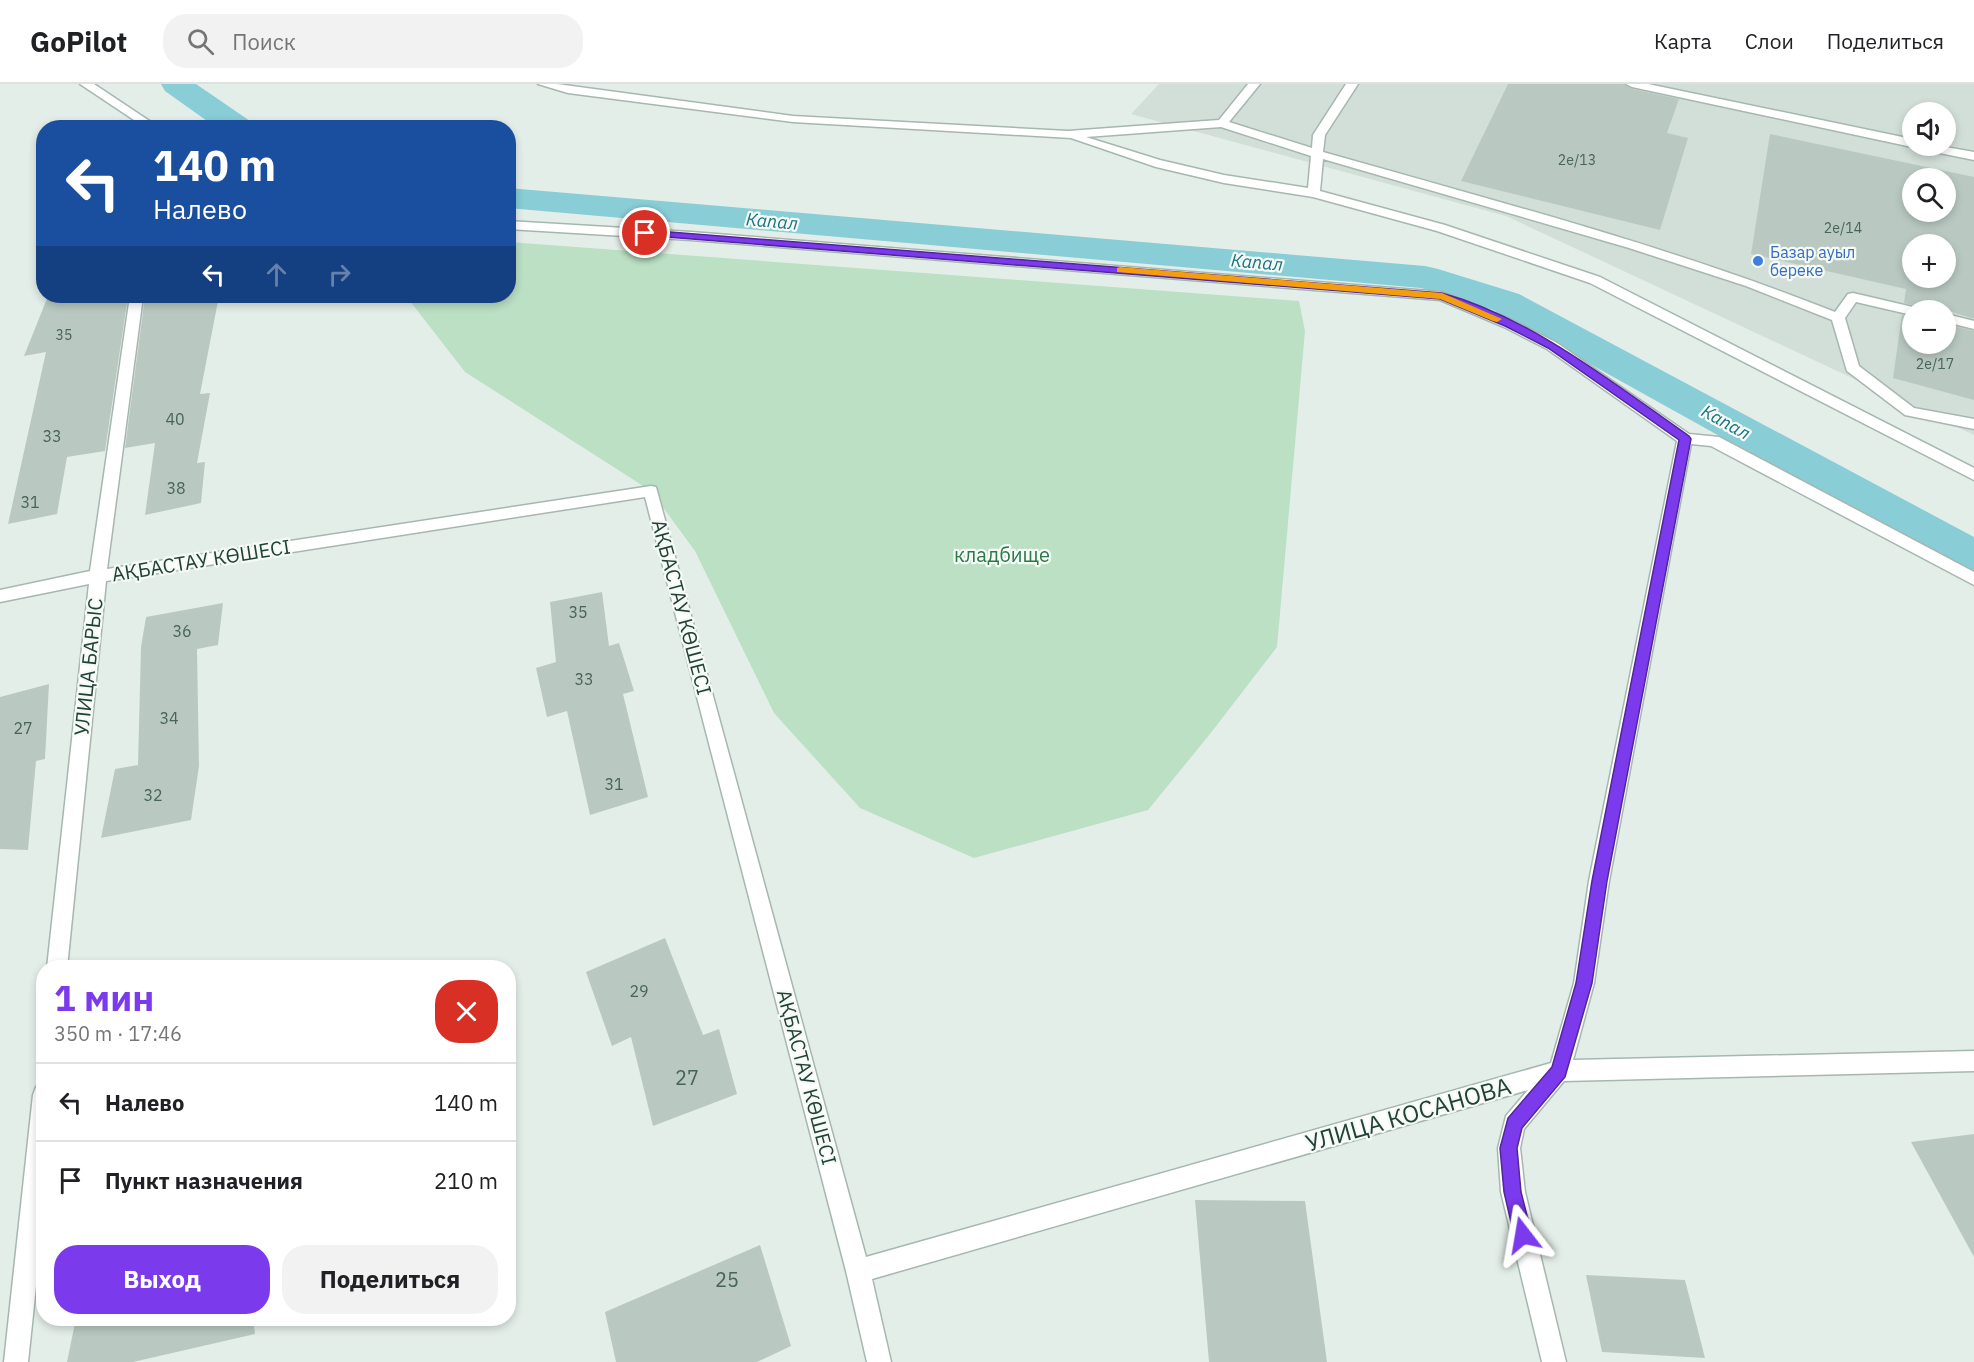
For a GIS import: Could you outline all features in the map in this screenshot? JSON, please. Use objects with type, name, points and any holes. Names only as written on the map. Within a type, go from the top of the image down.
[{"type":"street","points":[[86,84],[142,120]]},
{"type":"street","points":[[544,84],[568,90],[793,118],[1068,135],[1222,123],[1317,154],[1634,245],[1751,283],[1838,318]]},
{"type":"street","points":[[1222,123],[1254,84]]},
{"type":"street","points":[[1314,193],[1319,135],[1352,84]]},
{"type":"street","points":[[1632,84],[1902,141]]},
{"type":"street","points":[[1068,135],[1168,166],[1224,179],[1314,193],[1441,228],[1595,280],[1659,310],[1974,475]]},
{"type":"street","points":[[1956,152],[1974,156]]},
{"type":"street","points":[[516,225],[703,237],[1442,296],[1509,324],[1552,346],[1685,439],[1714,441],[1974,579]]},
{"type":"street","points":[[1838,318],[1853,297],[1902,309]]},
{"type":"street","name":"УЛИЦА БАРЫС","points":[[58,960],[98,576],[136,303]]},
{"type":"street","points":[[1838,318],[1852,369],[1910,412],[1974,424]]},
{"type":"street","points":[[1956,320],[1974,325]]},
{"type":"street","points":[[1554,1362],[1513,1192],[1509,1148],[1514,1124],[1559,1071],[1584,983],[1599,881],[1685,439]]},
{"type":"street","name":"АҚБАСТАУ КӨШЕСІ","points":[[0,596],[98,576],[651,491],[858,1271],[879,1362]]},
{"type":"street","name":"УЛИЦА КОСАНОВА","points":[[858,1271],[1559,1071],[1974,1060]]},
{"type":"street","points":[[16,1362],[36,1171]]},
{"type":"shaded area","name":"Базар ауыл береке","points":[[1159,84],[1974,84],[1974,435],[1506,216],[1131,114]]},
{"type":"green space","name":"кладбище","points":[[516,243],[1299,301],[1305,331],[1277,647],[1148,810],[974,858],[860,808],[774,713],[695,551],[651,491],[465,372],[411,303],[516,303]]},
{"type":"building","points":[[1508,84],[1624,84],[1632,89],[1679,99],[1667,133],[1688,138],[1660,230],[1461,181]]},
{"type":"building","points":[[1770,134],[1931,168],[1902,168],[1902,222],[1956,222],[1956,173],[1974,177],[1974,319],[1956,313],[1956,300],[1904,300],[1906,289],[1751,254]]},
{"type":"building","points":[[45,303],[127,303],[105,451],[67,457],[57,514],[8,524],[46,352],[24,356]]},
{"type":"building","points":[[144,303],[218,303],[200,394],[210,393],[197,463],[205,462],[201,503],[145,515],[155,443],[125,448]]},
{"type":"building","points":[[1902,315],[1902,354],[1956,354],[1956,326],[1974,331],[1974,400],[1893,378]]},
{"type":"building","points":[[602,592],[609,646],[619,643],[634,691],[623,694],[648,797],[590,815],[567,711],[547,717],[536,668],[556,662],[550,602]]},
{"type":"building","points":[[223,603],[218,645],[197,649],[199,766],[191,820],[101,838],[115,769],[138,765],[141,647],[146,617]]},
{"type":"building","points":[[49,684],[45,759],[36,761],[28,850],[0,849],[0,697]]},
{"type":"building","points":[[665,938],[703,1035],[719,1029],[737,1094],[653,1126],[631,1037],[612,1046],[586,972]]},
{"type":"building","points":[[1974,1134],[1974,1257],[1911,1142]]},
{"type":"building","points":[[1195,1200],[1305,1201],[1327,1362],[1209,1362]]},
{"type":"building","points":[[760,1245],[791,1346],[757,1362],[616,1362],[605,1312]]},
{"type":"building","points":[[1586,1275],[1685,1280],[1705,1358],[1602,1352]]},
{"type":"building","points":[[74,1326],[254,1326],[255,1334],[133,1362],[67,1362]]},
{"type":"waterway","name":"Капал","points":[[176,84],[228,120]]},
{"type":"waterway","name":"Капал","points":[[516,199],[1425,277],[1506,302],[1974,557]]},
{"type":"slow traffic","points":[[1120,270],[1442,296],[1497,319]]},
{"type":"place","name":"Базар ауыл береке","points":[[1758,261]]},
{"type":"route","points":[[645,233],[1442,296],[1509,324],[1552,346],[1685,439],[1599,881],[1584,983],[1559,1071],[1514,1124],[1509,1148],[1513,1192],[1523,1235]]}]
